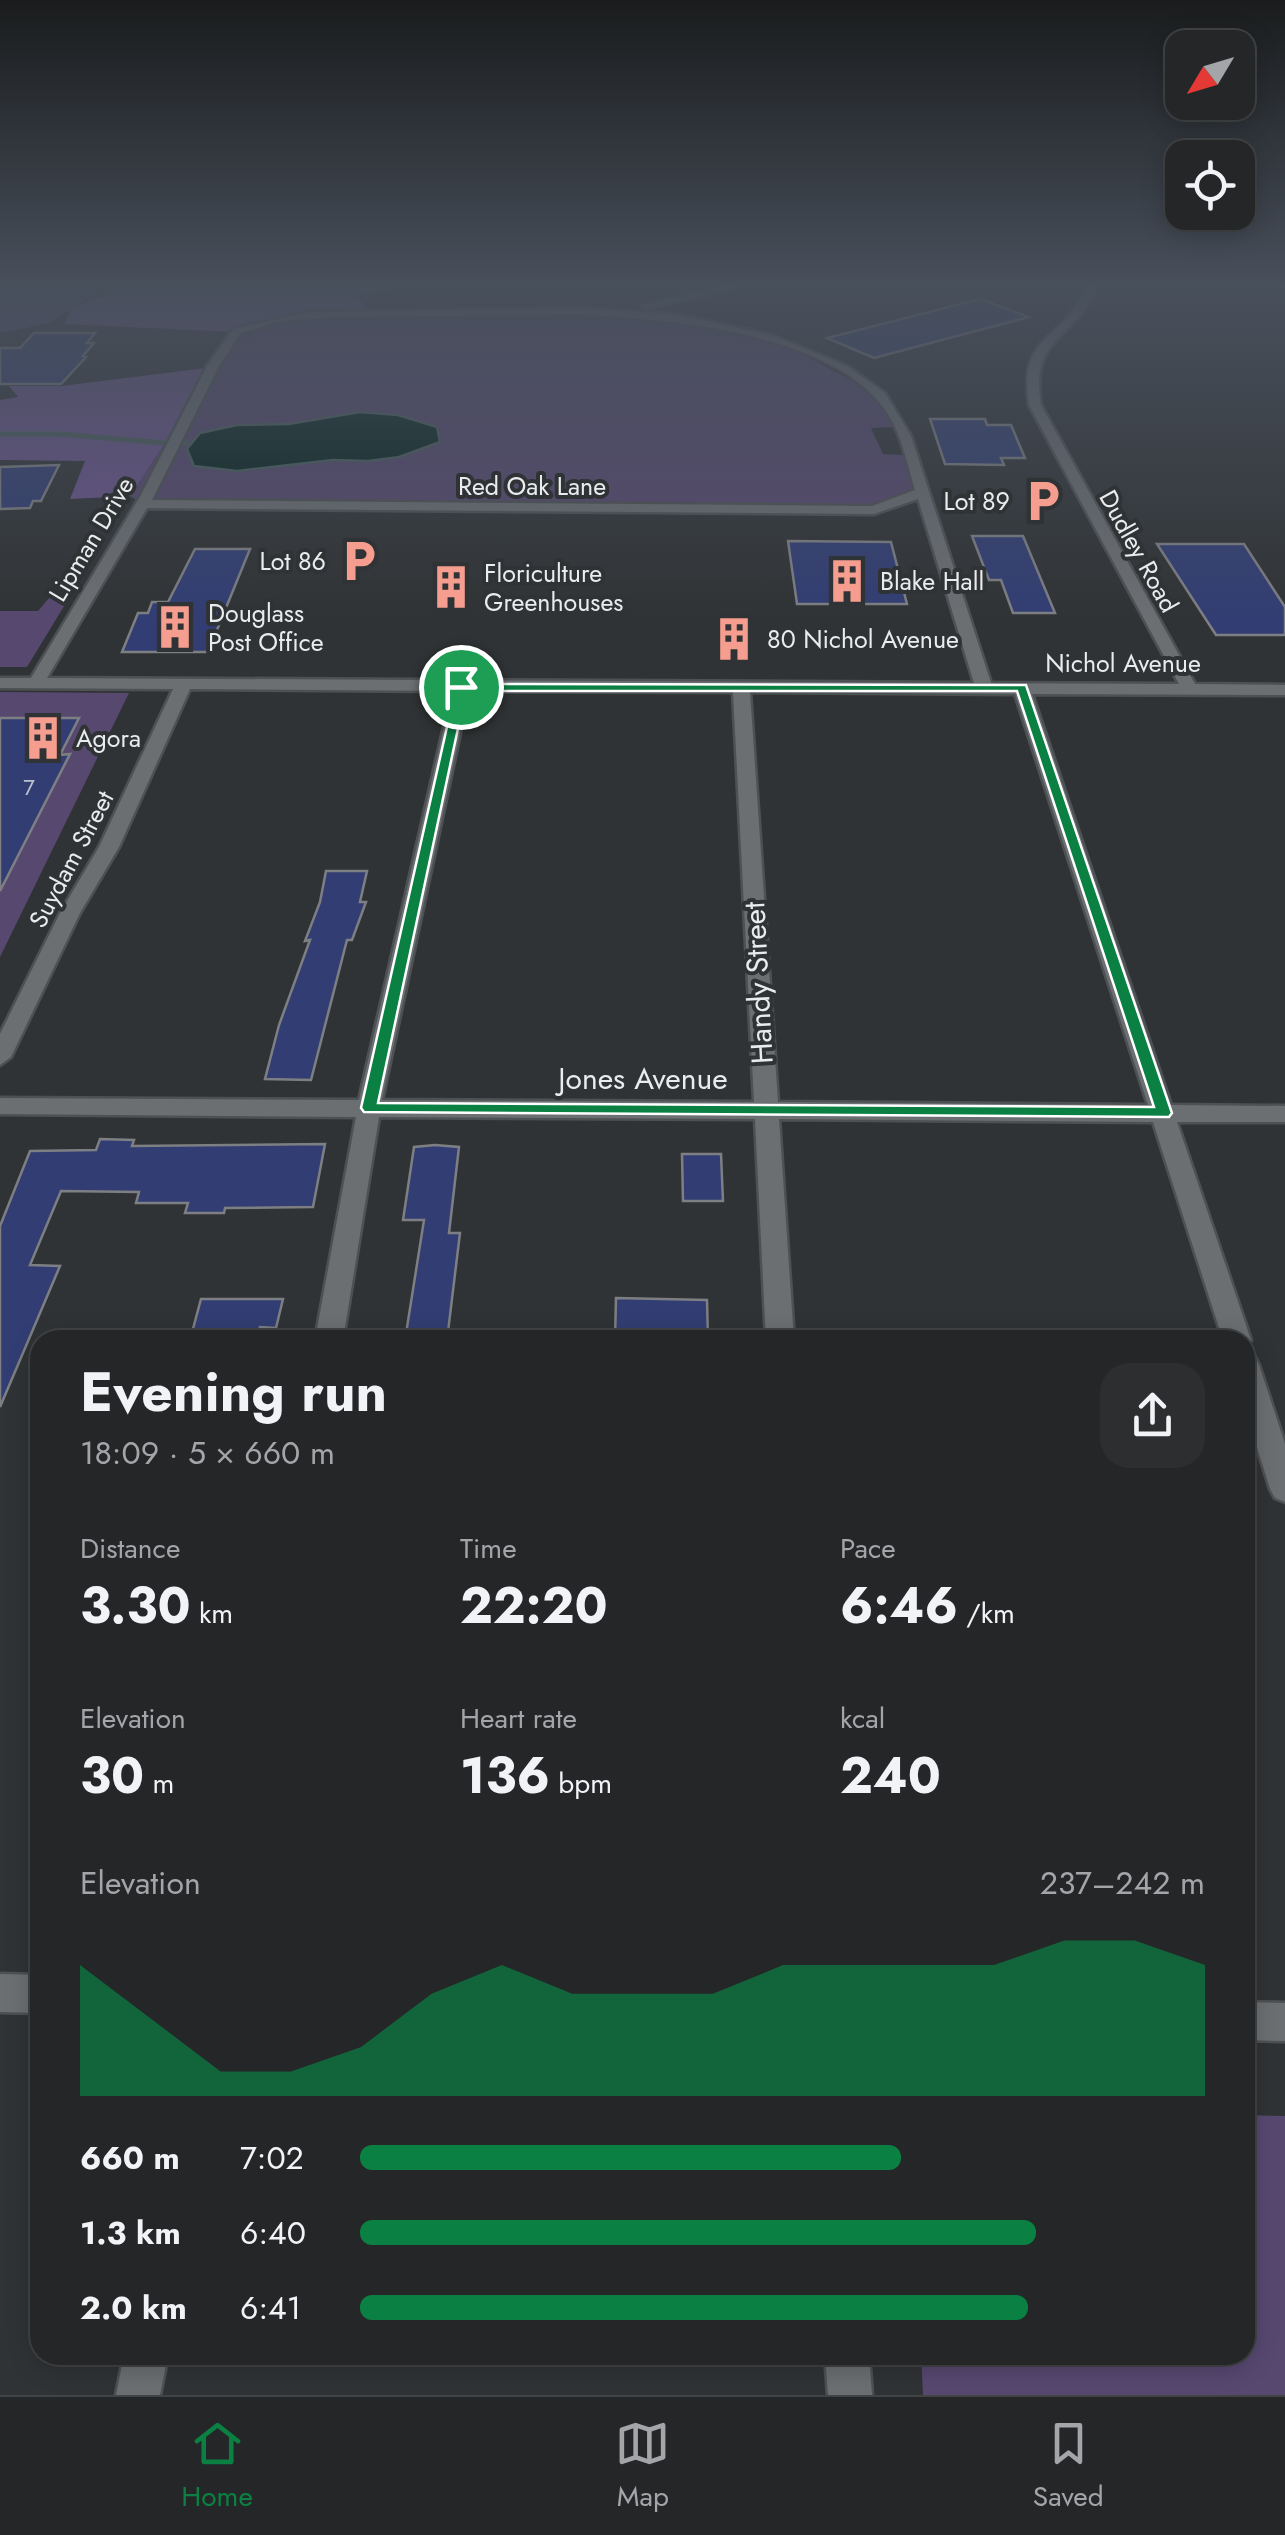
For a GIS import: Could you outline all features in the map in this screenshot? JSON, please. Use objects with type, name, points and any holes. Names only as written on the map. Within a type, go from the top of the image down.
[{"type":"street","name":"Lipman Drive","points":[[36,683],[141,504],[197,397]]},
{"type":"street","name":"Lipman Drive","points":[[882,397],[898,418],[920,493],[920,525],[984,687]]},
{"type":"street","name":"Dudley Road","points":[[1034,397],[1189,688]]},
{"type":"street","name":"Red Oak Lane","points":[[141,504],[874,510],[920,493]]},
{"type":"street","points":[[874,510],[920,525]]},
{"type":"street","name":"Nichol Avenue","points":[[0,683],[1285,690]]},
{"type":"street","name":"Suydam Street","points":[[0,1057],[70,913],[109,847],[184,684]]},
{"type":"street","name":"Handy Street","points":[[741,686],[779,1330]]},
{"type":"street","points":[[330,1330],[369,1108],[461,687]]},
{"type":"street","points":[[1022,688],[1234,1330]]},
{"type":"street","name":"Jones Avenue","points":[[0,1106],[1285,1114]]},
{"type":"street","points":[[1255,1395],[1285,1489]]},
{"type":"street","points":[[0,1994],[30,1994]]},
{"type":"street","points":[[1255,2021],[1285,2022]]},
{"type":"street","points":[[138,2395],[144,2365]]},
{"type":"street","points":[[848,2365],[850,2395]]},
{"type":"shaded area","points":[[194,397],[875,397],[895,427],[871,428],[883,454],[904,455],[920,493],[874,510],[140,502],[130,496]]},
{"type":"shaded area","points":[[195,397],[130,496],[70,499],[85,461],[0,460],[0,400]]},
{"type":"shaded area","points":[[360,412],[398,415],[437,427],[440,442],[399,457],[237,471],[194,466],[187,449],[200,433],[237,425],[289,424]]},
{"type":"shaded area","points":[[49,598],[69,598],[27,667],[0,667],[0,611],[38,611]]},
{"type":"shaded area","points":[[0,692],[129,693],[0,957]]},
{"type":"shaded area","points":[[1255,2115],[1285,2116],[1285,2395],[923,2395],[922,2365],[1255,2365]]},
{"type":"building","points":[[930,419],[985,419],[987,425],[1011,425],[1025,458],[1001,458],[1004,465],[945,464]]},
{"type":"building","points":[[59,465],[41,501],[33,501],[30,508],[0,509],[0,467]]},
{"type":"building","points":[[972,536],[1023,536],[1055,613],[1013,613],[1001,580],[989,580]]},
{"type":"building","name":"Blake Hall","points":[[788,541],[891,542],[907,604],[797,604]]},
{"type":"building","points":[[1157,544],[1244,544],[1285,607],[1285,635],[1216,635]]},
{"type":"building","points":[[195,549],[250,549],[208,652],[122,652],[138,613],[148,613],[152,602],[168,602]]},
{"type":"building","points":[[0,718],[79,718],[60,755],[70,754],[0,891]]},
{"type":"building","points":[[326,871],[367,871],[360,902],[366,902],[352,940],[347,940],[311,1080],[265,1079],[279,1025],[310,940],[305,941],[320,902]]},
{"type":"building","points":[[100,1139],[134,1140],[132,1146],[325,1144],[313,1207],[225,1208],[224,1213],[185,1213],[188,1203],[136,1203],[139,1192],[61,1191],[30,1265],[60,1266],[0,1407],[0,1226],[30,1151],[96,1150]]},
{"type":"building","points":[[414,1147],[459,1147],[449,1233],[460,1233],[448,1330],[407,1330],[424,1220],[403,1220]]},
{"type":"building","points":[[682,1154],[721,1154],[723,1201],[683,1201]]},
{"type":"building","points":[[616,1298],[707,1300],[708,1330],[615,1330]]},
{"type":"building","points":[[201,1299],[283,1299],[276,1328],[193,1330]]},
{"type":"waterway","points":[[0,434],[59,434],[164,443]]},
{"type":"place","name":"Lot 89","points":[[1043,501]]},
{"type":"place","name":"Lot 86","points":[[359,561]]},
{"type":"place","name":"Blake Hall","points":[[847,581]]},
{"type":"place","name":"Floriculture Greenhouses","points":[[451,587]]},
{"type":"place","name":"Douglass Post Office","points":[[175,627]]},
{"type":"place","name":"80 Nichol Avenue","points":[[734,639]]},
{"type":"place","name":"Agora","points":[[43,738]]},
{"type":"route","points":[[461,687],[1022,688],[1164,1113],[369,1108],[461,687]]}]
